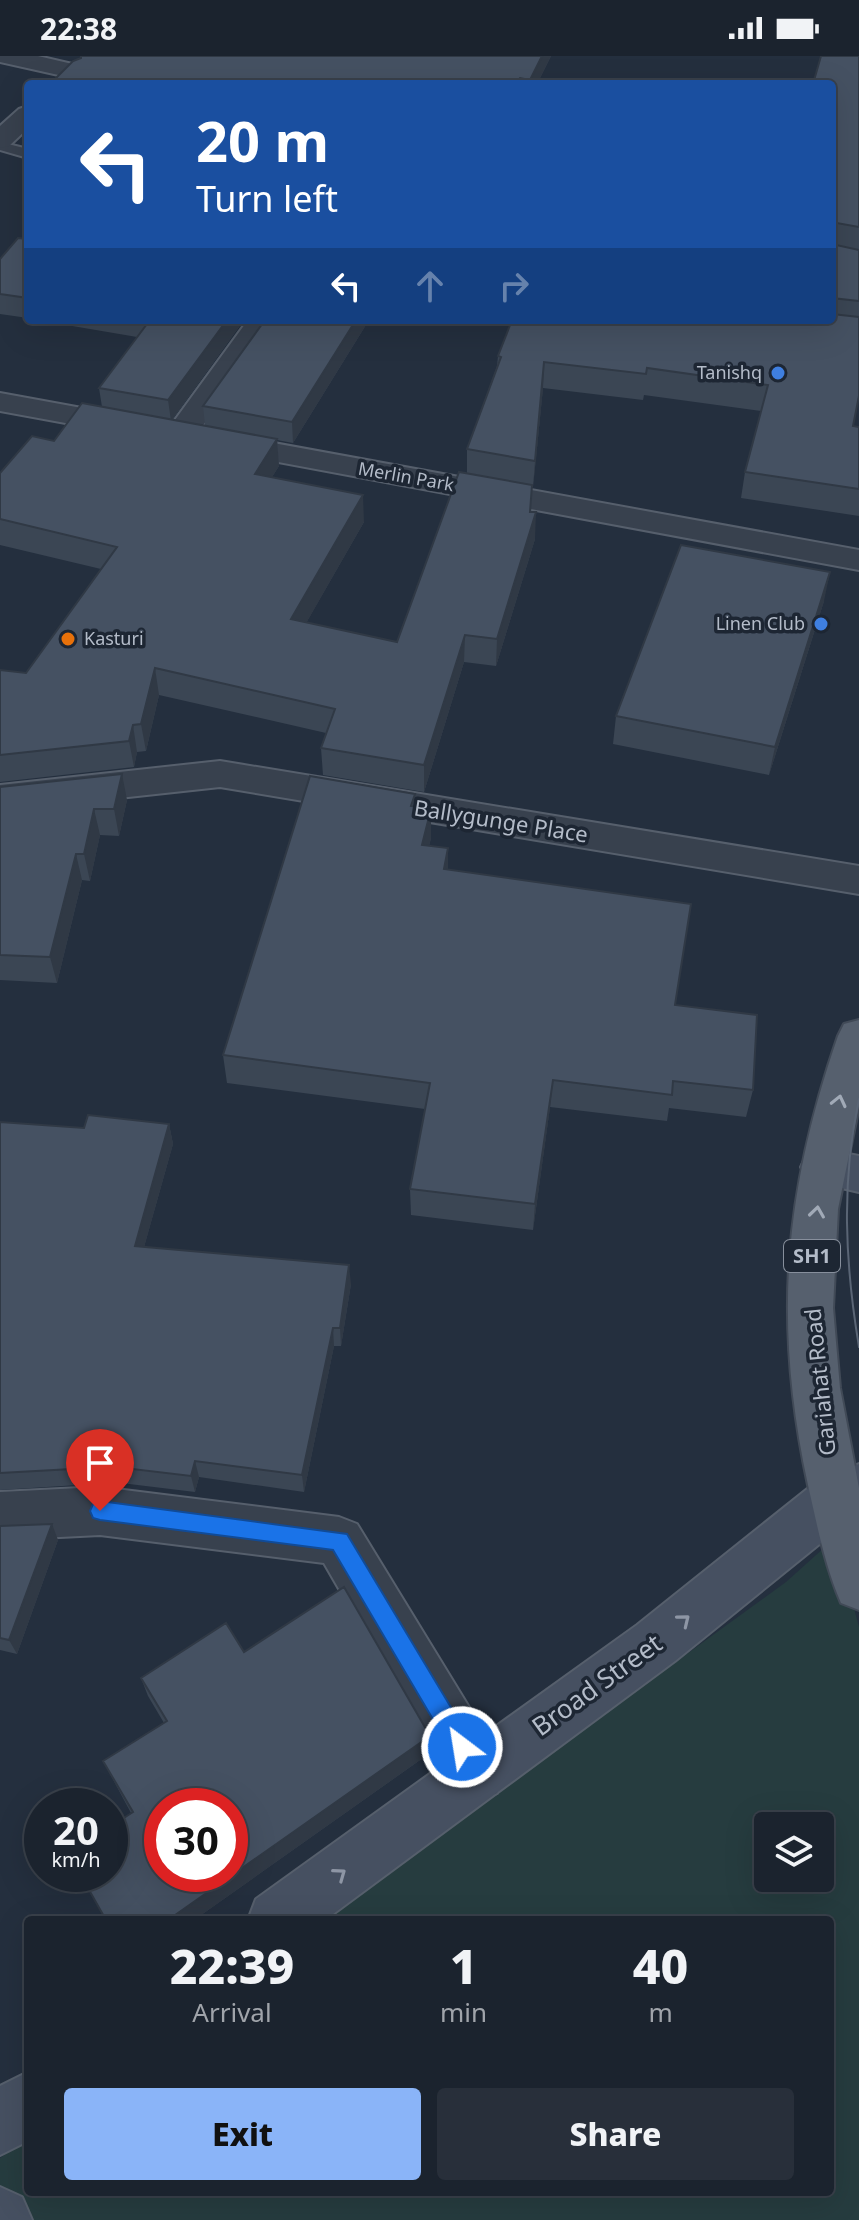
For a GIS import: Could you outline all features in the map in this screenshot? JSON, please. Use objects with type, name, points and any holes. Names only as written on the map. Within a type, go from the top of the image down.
[{"type":"main road","name":"Gariahat Road","points":[[859,1036],[845,1075],[841,1170],[810,1267],[812,1346],[846,1493],[859,1585]]},
{"type":"street","points":[[4,56],[73,70]]},
{"type":"street","points":[[9,139],[24,119]]},
{"type":"street","points":[[180,435],[260,324]]},
{"type":"street","name":"Merlin Park","points":[[0,402],[859,560]]},
{"type":"street","name":"Ballygunge Place","points":[[0,798],[220,774],[859,880]]},
{"type":"street","name":"Broad Street","points":[[282,1916],[656,1643],[846,1493]]},
{"type":"street","points":[[0,1516],[100,1511],[339,1541],[477,1773]]},
{"type":"street","points":[[0,2124],[24,2106]]},
{"type":"green space","points":[[835,1538],[859,1627],[859,2220],[0,2220],[0,2158],[24,2140],[24,2196],[834,2196],[834,1916],[326,1916],[786,1582]]},
{"type":"building","points":[[542,56],[530,80],[54,80],[73,61],[81,58]]},
{"type":"building","points":[[821,56],[859,56],[859,227],[836,224],[836,80],[814,80]]},
{"type":"building","points":[[18,238],[24,239],[24,297],[0,294],[0,259]]},
{"type":"building","points":[[836,245],[859,250],[859,301],[836,298]]},
{"type":"building","points":[[836,314],[859,317],[859,396],[853,426],[859,427],[859,489],[745,472],[768,385],[647,368],[646,374],[544,362],[535,461],[467,449],[501,357],[498,356],[510,324],[836,324]]},
{"type":"building","points":[[147,324],[224,324],[168,400],[99,388]]},
{"type":"building","points":[[262,324],[353,324],[292,422],[203,406]]},
{"type":"building","points":[[82,403],[277,439],[255,474],[363,495],[291,619],[397,642],[459,472],[532,485],[530,512],[536,512],[497,639],[465,635],[424,765],[321,748],[335,709],[155,668],[141,724],[133,725],[129,741],[0,755],[0,670],[26,673],[117,547],[0,519],[0,473],[32,436],[54,441]]},
{"type":"building","points":[[681,545],[830,572],[775,747],[616,716]]},
{"type":"building","points":[[122,774],[114,809],[94,809],[84,854],[76,854],[50,957],[0,955],[0,787]]},
{"type":"building","points":[[310,776],[415,794],[411,806],[431,809],[422,845],[448,848],[444,869],[691,904],[675,1005],[757,1015],[753,1090],[673,1081],[672,1095],[553,1080],[535,1204],[410,1189],[430,1083],[223,1055]]},
{"type":"building","points":[[88,1115],[169,1124],[135,1246],[349,1265],[340,1328],[333,1328],[302,1475],[195,1461],[191,1476],[74,1462],[72,1469],[0,1473],[0,1122],[84,1128]]},
{"type":"building","points":[[52,1524],[9,1640],[0,1638],[0,1526]]},
{"type":"building","points":[[344,1587],[430,1736],[248,1864],[248,1788],[144,1788],[144,1892],[208,1892],[174,1916],[104,1916],[90,1892],[128,1892],[128,1815],[133,1812],[128,1804],[128,1788],[119,1788],[103,1761],[167,1721],[141,1678],[226,1623],[244,1652]]},
{"type":"tram line","points":[[859,1099],[847,1192],[848,1254],[859,1347]]},
{"type":"place","name":"Tanishq","points":[[778,373]]},
{"type":"place","name":"Linen Club","points":[[821,624]]},
{"type":"place","name":"Kasturi","points":[[68,639]]},
{"type":"route","points":[[100,1511],[339,1541],[462,1747]]}]
